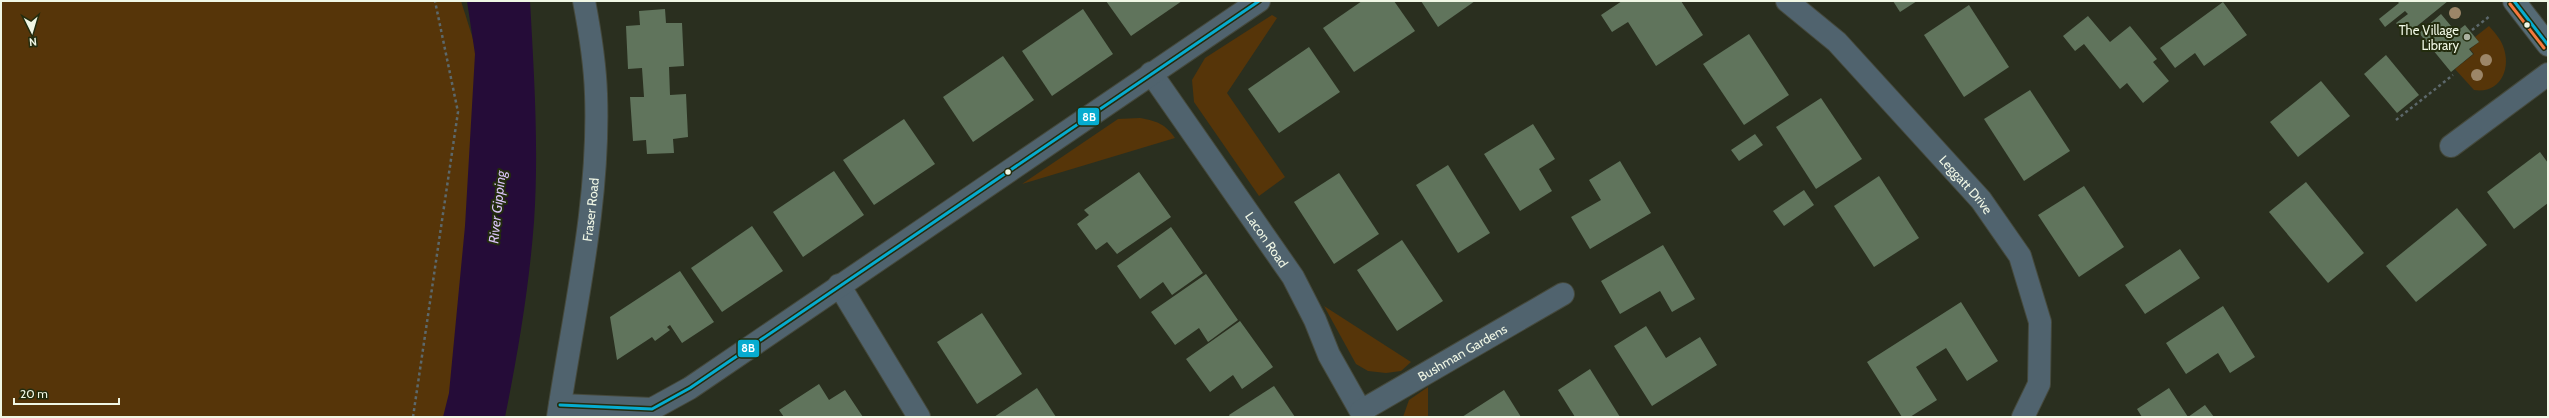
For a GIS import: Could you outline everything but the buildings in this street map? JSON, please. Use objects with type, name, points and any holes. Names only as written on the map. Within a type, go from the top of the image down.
[{"type":"main road","points":[[2514,1],[2548,45]]},
{"type":"street","name":"Fraser Road","points":[[559,411],[592,198],[595,159],[596,93],[584,1]]},
{"type":"street","points":[[559,411],[652,409],[690,388],[838,285],[1259,1]]},
{"type":"street","name":"Leggatt Drive","points":[[1787,1],[1838,42],[1982,200],[2020,256],[2040,322],[2039,384],[2023,417]]},
{"type":"street","name":"Lacon Road","points":[[1151,73],[1293,277],[1315,320],[1329,355],[1363,414]]},
{"type":"street","points":[[2451,146],[2548,74]]},
{"type":"street","points":[[838,285],[919,417]]},
{"type":"street","name":"Bushman Gardens","points":[[1363,414],[1563,294]]},
{"type":"path","points":[[413,417],[458,112],[435,1]]},
{"type":"path","points":[[2396,120],[2454,76]]},
{"type":"shaded area","points":[[1,1],[461,1],[496,112],[465,417],[1,417]]},
{"type":"shaded area","points":[[1272,15],[1277,18],[1227,93],[1285,177],[1259,196],[1194,102],[1192,80],[1205,58]]},
{"type":"shaded area","points":[[2489,26],[2499,38],[2503,46],[2506,63],[2505,71],[2502,78],[2491,88],[2474,90],[2455,69],[2474,54],[2470,49],[2479,42],[2475,37]]},
{"type":"shaded area","points":[[1140,118],[1151,120],[1164,126],[1175,138],[1022,184],[1118,119]]},
{"type":"shaded area","points":[[1324,306],[1411,362],[1401,371],[1386,373],[1368,371],[1356,364]]},
{"type":"shaded area","points":[[1428,387],[1428,417],[1403,417],[1409,400]]},
{"type":"water","name":"River Gipping","points":[[467,1],[530,1],[536,139],[534,222],[522,320],[505,417],[443,417],[449,393],[465,226],[475,54]]},
{"type":"transit line","name":"8B","points":[[560,405],[652,409],[690,388],[1259,1]]},
{"type":"transit line","name":"8B","points":[[2514,1],[2548,45]]},
{"type":"transit line","points":[[2510,4],[2544,48]]},
{"type":"place","name":"The Village Library","points":[[2467,37]]}]
